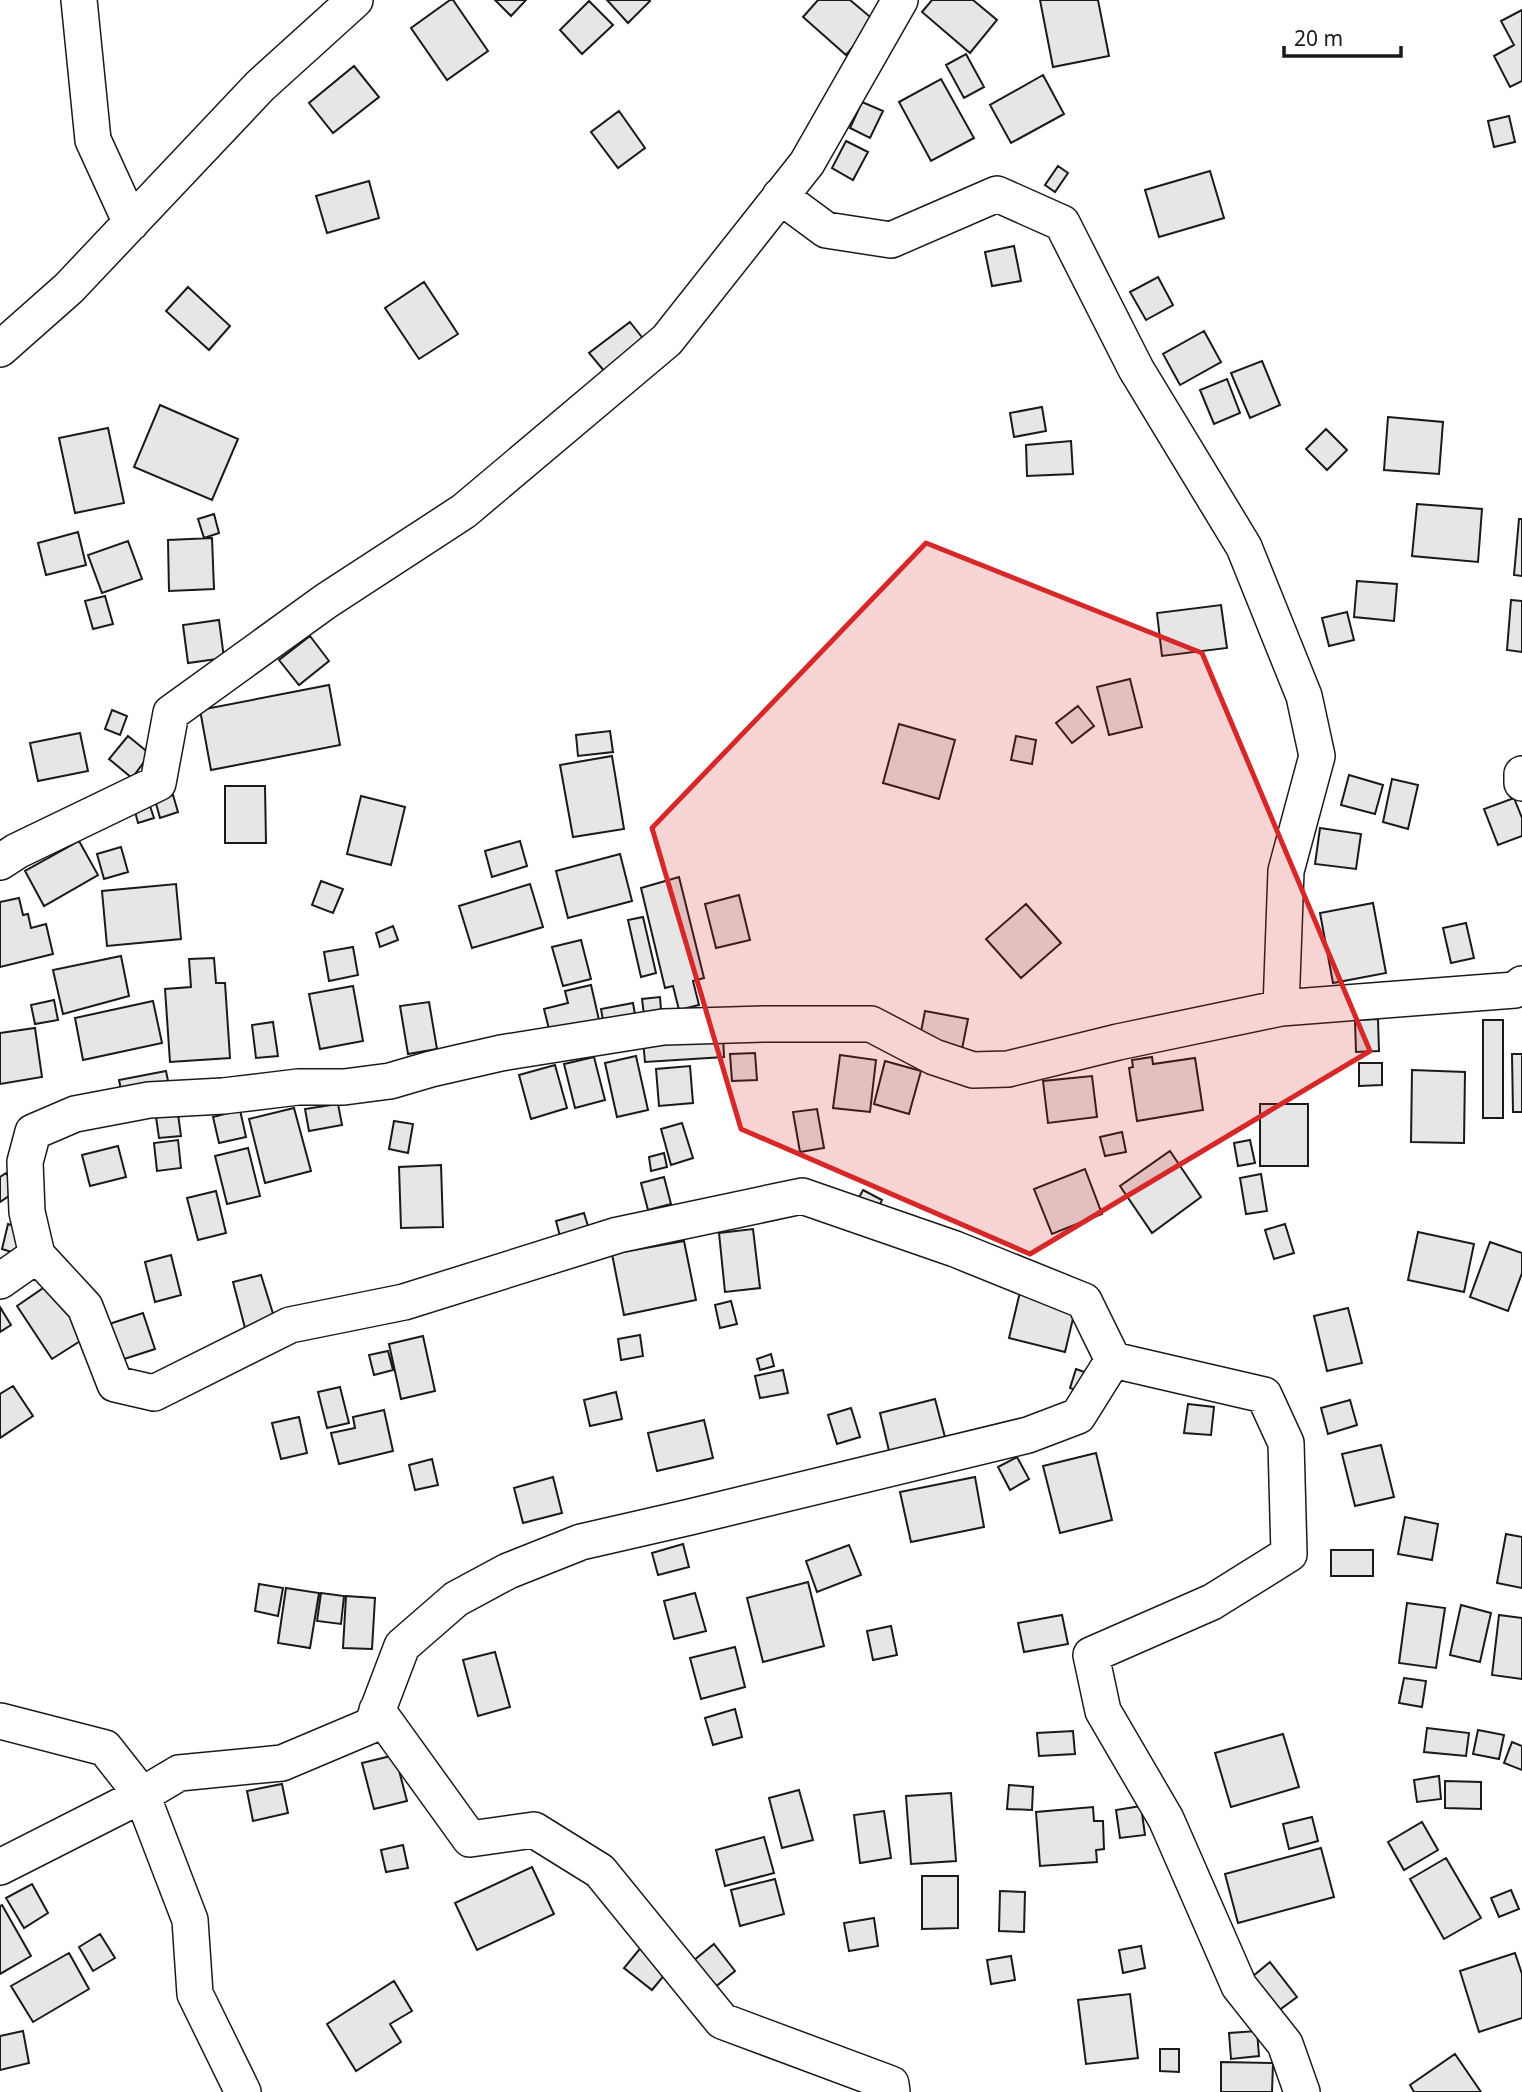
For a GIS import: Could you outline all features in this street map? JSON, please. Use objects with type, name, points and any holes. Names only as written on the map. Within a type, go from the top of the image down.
[{"type":"street","points":[[79,0],[93,140],[131,223]]},
{"type":"street","points":[[0,349],[69,288],[260,86],[355,0]]},
{"type":"street","points":[[0,862],[17,851],[158,783],[171,713],[326,601],[464,511],[667,340],[807,163],[900,0]]},
{"type":"street","points":[[780,196],[825,230],[891,240],[997,194],[1062,223],[1136,369],[1244,547],[1304,696],[1317,756],[1286,871],[1281,1008]]},
{"type":"street","points":[[1522,774],[1522,783]]},
{"type":"street","points":[[1113,1360],[1084,1301],[955,1250],[802,1196],[618,1236],[404,1302],[289,1325],[155,1393],[115,1384],[85,1307],[37,1255],[27,1212],[25,1162],[33,1132],[75,1114],[149,1100],[223,1096],[298,1087],[344,1087],[390,1081],[501,1053],[663,1027],[871,1024],[934,1057],[973,1070],[1008,1069],[1118,1042],[1281,1008],[1514,990],[1522,984]]},
{"type":"street","points":[[0,1280],[37,1255]]},
{"type":"street","points":[[0,1867],[142,1795],[179,1773],[282,1763],[372,1725],[402,1646],[456,1599],[508,1570],[581,1542],[1028,1435],[1078,1416],[1113,1360]]},
{"type":"street","points":[[1113,1360],[1264,1395],[1286,1443],[1289,1555],[1212,1602],[1091,1655],[1102,1711],[1166,1819],[1239,1986],[1285,2044],[1302,2092]]},
{"type":"street","points":[[377,1710],[470,1839],[534,1830],[600,1871],[722,2021],[891,2084],[892,2092]]},
{"type":"street","points":[[0,1721],[105,1748],[142,1795],[190,1920],[195,1994],[243,2092]]},
{"type":"highlighted area","points":[[926,543],[1202,653],[1370,1051],[1030,1254],[741,1129],[652,828]]},
{"type":"building","points":[[453,0],[488,51],[447,80],[411,28]]},
{"type":"building","points":[[495,0],[526,0],[511,16]]},
{"type":"building","points":[[607,0],[649,0],[650,1],[628,23]]},
{"type":"building","points":[[818,0],[850,0],[875,21],[846,55],[803,17]]},
{"type":"building","points":[[932,0],[973,0],[997,20],[970,53],[922,12]]},
{"type":"building","points":[[1040,0],[1098,0],[1109,56],[1053,67]]},
{"type":"building","points":[[589,1],[613,25],[582,54],[560,30]]},
{"type":"building","points":[[1522,10],[1522,81],[1510,87],[1494,56],[1514,45],[1501,21]]},
{"type":"building","points":[[966,54],[984,87],[964,98],[946,65]]},
{"type":"building","points":[[354,66],[379,97],[333,133],[309,103]]},
{"type":"building","points":[[1043,75],[1064,114],[1011,143],[990,105]]},
{"type":"building","points":[[941,79],[974,138],[931,161],[899,102]]},
{"type":"building","points":[[862,102],[883,111],[870,138],[850,128]]},
{"type":"building","points":[[619,111],[645,148],[618,168],[591,132]]},
{"type":"building","points":[[1509,116],[1515,142],[1494,147],[1488,121]]},
{"type":"building","points":[[846,141],[868,152],[853,180],[832,168]]},
{"type":"building","points":[[1058,166],[1068,173],[1055,192],[1045,185]]},
{"type":"building","points":[[1210,171],[1224,218],[1159,237],[1145,190]]},
{"type":"building","points":[[369,181],[379,218],[327,233],[316,196]]},
{"type":"building","points":[[1014,246],[1021,281],[992,286],[985,252]]},
{"type":"building","points":[[1158,277],[1173,305],[1146,320],[1130,292]]},
{"type":"building","points":[[424,282],[458,334],[419,359],[385,308]]},
{"type":"building","points":[[188,287],[230,326],[209,350],[166,311]]},
{"type":"building","points":[[630,322],[645,341],[605,372],[589,353]]},
{"type":"building","points":[[1204,331],[1221,362],[1180,385],[1163,354]]},
{"type":"building","points":[[1262,361],[1280,405],[1250,418],[1231,373]]},
{"type":"building","points":[[1227,379],[1240,413],[1214,424],[1200,390]]},
{"type":"building","points":[[160,405],[238,439],[212,500],[134,467]]},
{"type":"building","points":[[1042,407],[1046,431],[1014,437],[1010,413]]},
{"type":"building","points":[[1388,417],[1443,422],[1439,474],[1384,470]]},
{"type":"building","points":[[108,428],[124,503],[75,513],[59,438]]},
{"type":"building","points":[[1326,429],[1347,450],[1327,470],[1306,449]]},
{"type":"building","points":[[1071,441],[1073,474],[1027,476],[1026,445]]},
{"type":"building","points":[[1417,504],[1482,509],[1478,562],[1412,556]]},
{"type":"building","points":[[214,514],[219,533],[204,538],[198,519]]},
{"type":"building","points":[[1519,519],[1522,519],[1522,576],[1514,575]]},
{"type":"building","points":[[78,532],[86,565],[46,575],[38,543]]},
{"type":"building","points":[[212,538],[214,589],[169,591],[168,540]]},
{"type":"building","points":[[128,541],[142,579],[102,593],[88,555]]},
{"type":"building","points":[[1357,581],[1397,584],[1394,621],[1354,617]]},
{"type":"building","points":[[105,596],[113,624],[93,629],[85,601]]},
{"type":"building","points":[[1511,600],[1522,601],[1522,652],[1507,650]]},
{"type":"building","points":[[1221,605],[1227,648],[1162,656],[1157,613]]},
{"type":"building","points":[[1347,612],[1354,640],[1329,646],[1322,618]]},
{"type":"building","points":[[219,620],[224,658],[188,663],[183,625]]},
{"type":"building","points":[[310,636],[329,661],[299,685],[279,660]]},
{"type":"building","points":[[1130,679],[1142,727],[1109,735],[1097,687]]},
{"type":"building","points":[[329,685],[340,745],[211,770],[200,710]]},
{"type":"building","points":[[1078,706],[1094,726],[1072,743],[1056,723]]},
{"type":"building","points":[[112,710],[127,716],[120,735],[105,729]]},
{"type":"building","points":[[899,724],[955,740],[939,799],[883,783]]},
{"type":"building","points":[[610,731],[613,752],[578,756],[576,735]]},
{"type":"building","points":[[80,733],[88,771],[38,781],[30,743]]},
{"type":"building","points":[[128,736],[150,754],[132,778],[109,759]]},
{"type":"building","points":[[1016,736],[1036,740],[1032,764],[1011,760]]},
{"type":"building","points":[[612,756],[624,829],[573,837],[560,765]]},
{"type":"building","points":[[1349,775],[1383,785],[1375,814],[1341,805]]},
{"type":"building","points":[[1392,779],[1418,785],[1408,829],[1383,822]]},
{"type":"building","points":[[225,786],[265,786],[266,843],[225,843]]},
{"type":"building","points":[[173,795],[178,812],[160,818],[155,800]]},
{"type":"building","points":[[361,796],[405,807],[391,865],[347,854]]},
{"type":"building","points":[[1514,798],[1522,818],[1522,836],[1498,845],[1484,809]]},
{"type":"building","points":[[148,800],[154,818],[138,823],[133,804]]},
{"type":"building","points":[[1320,828],[1361,834],[1356,869],[1315,864]]},
{"type":"building","points":[[79,841],[98,875],[44,906],[25,871]]},
{"type":"building","points":[[520,841],[527,866],[492,877],[485,851]]},
{"type":"building","points":[[121,847],[128,872],[104,879],[97,854]]},
{"type":"building","points":[[620,854],[632,901],[568,918],[556,871]]},
{"type":"building","points":[[679,877],[704,978],[693,981],[699,1005],[679,1010],[673,986],[665,988],[641,888]]},
{"type":"building","points":[[321,881],[343,889],[333,913],[312,905]]},
{"type":"building","points":[[176,884],[181,939],[107,946],[102,891]]},
{"type":"building","points":[[530,884],[543,927],[472,948],[459,906]]},
{"type":"building","points":[[739,895],[750,940],[716,948],[705,904]]},
{"type":"building","points":[[19,898],[23,915],[28,914],[31,928],[46,924],[53,954],[0,967],[0,902]]},
{"type":"building","points":[[1373,903],[1386,973],[1333,983],[1320,913]]},
{"type":"building","points":[[1026,904],[1061,943],[1021,978],[986,939]]},
{"type":"building","points":[[643,917],[656,973],[641,977],[628,920]]},
{"type":"building","points":[[1466,923],[1474,958],[1451,963],[1443,928]]},
{"type":"building","points":[[393,926],[398,940],[380,947],[376,933]]},
{"type":"building","points":[[581,940],[591,979],[563,986],[552,947]]},
{"type":"building","points":[[353,947],[358,975],[329,981],[324,952]]},
{"type":"building","points":[[121,956],[129,996],[63,1014],[53,970]]},
{"type":"building","points":[[214,958],[216,983],[225,983],[230,1058],[170,1062],[165,989],[191,987],[189,959]]},
{"type":"building","points":[[591,985],[599,1020],[550,1033],[544,1009],[568,1003],[565,991]]},
{"type":"building","points":[[353,986],[363,1041],[320,1049],[309,994]]},
{"type":"building","points":[[660,997],[662,1022],[645,1023],[642,999]]},
{"type":"building","points":[[54,1000],[58,1020],[35,1024],[31,1005]]},
{"type":"building","points":[[153,1001],[162,1043],[83,1060],[75,1018]]},
{"type":"building","points":[[429,1002],[437,1049],[408,1054],[400,1006]]},
{"type":"building","points":[[633,1003],[637,1026],[605,1032],[601,1009]]},
{"type":"building","points":[[925,1011],[968,1019],[962,1049],[919,1042]]},
{"type":"building","points":[[1378,1019],[1379,1051],[1356,1052],[1355,1020]]},
{"type":"building","points":[[1483,1020],[1503,1020],[1503,1118],[1483,1118]]},
{"type":"building","points":[[273,1022],[278,1056],[256,1058],[252,1025]]},
{"type":"building","points":[[35,1028],[42,1077],[0,1084],[0,1033]]},
{"type":"building","points":[[723,1035],[724,1057],[645,1062],[643,1040]]},
{"type":"building","points":[[755,1053],[757,1080],[732,1081],[730,1054]]},
{"type":"building","points":[[1512,1054],[1522,1054],[1522,1112],[1513,1112]]},
{"type":"building","points":[[840,1055],[876,1060],[870,1112],[833,1108]]},
{"type":"building","points":[[636,1056],[648,1110],[617,1117],[605,1063]]},
{"type":"building","points":[[594,1057],[605,1100],[575,1108],[564,1064]]},
{"type":"building","points":[[1152,1057],[1153,1064],[1195,1058],[1203,1110],[1137,1121],[1129,1068],[1133,1067],[1132,1060]]},
{"type":"building","points":[[885,1061],[921,1071],[909,1114],[874,1104]]},
{"type":"building","points":[[1359,1063],[1382,1063],[1382,1085],[1359,1086]]},
{"type":"building","points":[[555,1065],[567,1108],[531,1119],[519,1075]]},
{"type":"building","points":[[690,1066],[693,1103],[659,1106],[656,1069]]},
{"type":"building","points":[[1412,1070],[1465,1072],[1464,1143],[1411,1142]]},
{"type":"building","points":[[166,1071],[170,1091],[123,1100],[119,1080]]},
{"type":"building","points":[[1092,1076],[1097,1117],[1048,1123],[1043,1081]]},
{"type":"building","points":[[338,1104],[342,1125],[309,1131],[305,1109]]},
{"type":"building","points":[[1260,1104],[1308,1104],[1308,1166],[1260,1166]]},
{"type":"building","points":[[294,1108],[311,1171],[265,1183],[249,1119]]},
{"type":"building","points":[[817,1109],[824,1148],[800,1152],[793,1112]]},
{"type":"building","points":[[240,1110],[246,1137],[219,1143],[213,1117]]},
{"type":"building","points":[[178,1114],[181,1136],[159,1138],[156,1117]]},
{"type":"building","points":[[394,1121],[413,1124],[408,1153],[389,1149]]},
{"type":"building","points":[[682,1123],[693,1158],[671,1165],[661,1129]]},
{"type":"building","points":[[1122,1132],[1126,1152],[1105,1156],[1100,1137]]},
{"type":"building","points":[[178,1140],[181,1168],[157,1171],[154,1143]]},
{"type":"building","points":[[1250,1140],[1255,1163],[1238,1166],[1234,1143]]},
{"type":"building","points":[[118,1146],[126,1177],[90,1186],[82,1155]]},
{"type":"building","points":[[248,1148],[260,1196],[227,1204],[215,1156]]},
{"type":"building","points":[[1170,1151],[1201,1197],[1152,1233],[1120,1186]]},
{"type":"building","points":[[664,1153],[667,1167],[651,1171],[649,1157]]},
{"type":"building","points":[[441,1165],[443,1227],[401,1228],[399,1167]]},
{"type":"building","points":[[1085,1169],[1102,1214],[1052,1234],[1034,1189]]},
{"type":"building","points":[[6,1173],[18,1190],[0,1202],[0,1177]]},
{"type":"building","points":[[1261,1174],[1267,1211],[1246,1214],[1240,1178]]},
{"type":"building","points":[[664,1177],[671,1204],[648,1210],[641,1183]]},
{"type":"building","points":[[863,1190],[882,1200],[874,1217],[854,1207]]},
{"type":"building","points":[[216,1191],[226,1233],[198,1240],[187,1198]]},
{"type":"building","points":[[584,1213],[592,1239],[563,1248],[556,1221]]},
{"type":"building","points":[[8,1224],[25,1229],[18,1254],[2,1249]]},
{"type":"building","points":[[1285,1224],[1294,1253],[1274,1259],[1265,1230]]},
{"type":"building","points":[[753,1229],[760,1288],[725,1292],[719,1233]]},
{"type":"building","points":[[1418,1232],[1474,1244],[1464,1292],[1408,1280]]},
{"type":"building","points":[[684,1241],[696,1300],[624,1315],[612,1254]]},
{"type":"building","points":[[1490,1242],[1522,1253],[1522,1273],[1508,1311],[1470,1297]]},
{"type":"building","points":[[171,1255],[181,1295],[155,1302],[145,1262]]},
{"type":"building","points":[[261,1275],[275,1320],[245,1328],[233,1282]]},
{"type":"building","points":[[52,1282],[88,1336],[52,1359],[17,1306]]},
{"type":"building","points":[[1020,1292],[1076,1306],[1065,1352],[1009,1338]]},
{"type":"building","points":[[731,1301],[737,1324],[720,1328],[715,1305]]},
{"type":"building","points":[[0,1307],[11,1325],[0,1332]]},
{"type":"building","points":[[1348,1308],[1362,1363],[1327,1371],[1314,1316]]},
{"type":"building","points":[[143,1313],[155,1349],[115,1362],[103,1326]]},
{"type":"building","points":[[640,1335],[643,1356],[621,1360],[618,1339]]},
{"type":"building","points":[[423,1336],[435,1391],[401,1399],[389,1344]]},
{"type":"building","points":[[388,1351],[393,1370],[374,1375],[369,1355]]},
{"type":"building","points":[[771,1354],[774,1366],[760,1370],[757,1359]]},
{"type":"building","points":[[1076,1369],[1095,1376],[1089,1395],[1070,1388]]},
{"type":"building","points":[[783,1370],[788,1393],[760,1398],[755,1376]]},
{"type":"building","points":[[13,1386],[33,1416],[0,1438],[0,1394]]},
{"type":"building","points":[[340,1387],[349,1423],[327,1428],[318,1392]]},
{"type":"building","points":[[616,1392],[622,1419],[590,1426],[584,1400]]},
{"type":"building","points":[[935,1399],[946,1441],[890,1455],[880,1413]]},
{"type":"building","points":[[1350,1400],[1357,1425],[1328,1434],[1321,1408]]},
{"type":"building","points":[[1188,1404],[1214,1407],[1211,1435],[1184,1433]]},
{"type":"building","points":[[851,1408],[860,1437],[837,1444],[828,1415]]},
{"type":"building","points":[[384,1410],[393,1451],[339,1464],[331,1433],[355,1428],[353,1417]]},
{"type":"building","points":[[299,1417],[307,1453],[281,1459],[272,1423]]},
{"type":"building","points":[[704,1420],[713,1458],[657,1471],[648,1433]]},
{"type":"building","points":[[1381,1445],[1394,1497],[1355,1506],[1342,1454]]},
{"type":"building","points":[[1096,1453],[1112,1520],[1060,1533],[1043,1466]]},
{"type":"building","points":[[1017,1457],[1029,1479],[1010,1490],[998,1467]]},
{"type":"building","points":[[432,1459],[438,1485],[415,1490],[409,1465]]},
{"type":"building","points":[[553,1477],[562,1513],[523,1523],[514,1488]]},
{"type":"building","points":[[975,1477],[984,1527],[911,1542],[900,1492]]},
{"type":"building","points":[[1405,1517],[1438,1524],[1432,1560],[1398,1554]]},
{"type":"building","points":[[1506,1534],[1522,1537],[1522,1588],[1497,1583]]},
{"type":"building","points":[[683,1544],[689,1567],[658,1575],[652,1553]]},
{"type":"building","points":[[849,1545],[861,1575],[817,1592],[806,1561]]},
{"type":"building","points":[[1331,1550],[1373,1550],[1373,1576],[1331,1576]]},
{"type":"building","points":[[808,1582],[824,1646],[763,1662],[747,1598]]},
{"type":"building","points":[[259,1584],[283,1588],[278,1616],[255,1611]]},
{"type":"building","points":[[286,1588],[319,1593],[310,1648],[278,1643]]},
{"type":"building","points":[[321,1593],[344,1596],[341,1624],[317,1621]]},
{"type":"building","points":[[695,1593],[706,1631],[674,1639],[664,1601]]},
{"type":"building","points":[[346,1596],[375,1598],[372,1649],[343,1648]]},
{"type":"building","points":[[1407,1603],[1445,1608],[1436,1668],[1399,1663]]},
{"type":"building","points":[[1461,1605],[1491,1613],[1480,1662],[1450,1655]]},
{"type":"building","points":[[1062,1615],[1068,1644],[1024,1652],[1018,1623]]},
{"type":"building","points":[[1499,1615],[1522,1618],[1522,1679],[1492,1675]]},
{"type":"building","points":[[891,1626],[897,1655],[873,1660],[867,1631]]},
{"type":"building","points":[[735,1647],[745,1687],[701,1699],[690,1658]]},
{"type":"building","points":[[495,1652],[510,1707],[478,1716],[463,1660]]},
{"type":"building","points":[[1404,1678],[1426,1681],[1422,1707],[1399,1703]]},
{"type":"building","points":[[735,1709],[742,1737],[713,1745],[705,1718]]},
{"type":"building","points":[[1427,1728],[1469,1733],[1466,1756],[1424,1752]]},
{"type":"building","points":[[1478,1730],[1504,1735],[1499,1759],[1473,1754]]},
{"type":"building","points":[[1073,1731],[1075,1754],[1039,1756],[1037,1733]]},
{"type":"building","points":[[1283,1734],[1299,1787],[1231,1807],[1215,1753]]},
{"type":"building","points":[[1512,1742],[1522,1746],[1522,1770],[1504,1763]]},
{"type":"building","points":[[395,1755],[407,1801],[374,1809],[362,1763]]},
{"type":"building","points":[[1439,1776],[1441,1799],[1417,1802],[1414,1780]]},
{"type":"building","points":[[1445,1781],[1481,1782],[1481,1809],[1445,1808]]},
{"type":"building","points":[[282,1784],[288,1813],[253,1821],[247,1791]]},
{"type":"building","points":[[1009,1785],[1033,1787],[1032,1810],[1007,1809]]},
{"type":"building","points":[[799,1790],[813,1840],[782,1848],[769,1798]]},
{"type":"building","points":[[951,1793],[956,1861],[911,1864],[906,1796]]},
{"type":"building","points":[[1141,1806],[1145,1835],[1120,1838],[1116,1810]]},
{"type":"building","points":[[1093,1807],[1094,1821],[1103,1821],[1104,1849],[1096,1850],[1097,1862],[1040,1866],[1036,1812]]},
{"type":"building","points":[[884,1811],[891,1858],[860,1863],[854,1815]]},
{"type":"building","points":[[1312,1817],[1318,1841],[1289,1849],[1283,1824]]},
{"type":"building","points":[[1422,1822],[1438,1850],[1404,1870],[1388,1842]]},
{"type":"building","points":[[764,1837],[774,1873],[725,1886],[716,1850]]},
{"type":"building","points":[[403,1845],[408,1868],[386,1872],[381,1850]]},
{"type":"building","points":[[1321,1848],[1334,1897],[1238,1923],[1225,1874]]},
{"type":"building","points":[[1446,1858],[1481,1918],[1444,1939],[1410,1879]]},
{"type":"building","points":[[532,1867],[554,1914],[477,1950],[455,1903]]},
{"type":"building","points":[[922,1876],[958,1876],[958,1928],[922,1929]]},
{"type":"building","points":[[775,1879],[784,1914],[740,1926],[731,1890]]},
{"type":"building","points":[[32,1884],[48,1913],[24,1928],[6,1898]]},
{"type":"building","points":[[1511,1890],[1519,1909],[1499,1917],[1491,1898]]},
{"type":"building","points":[[1000,1891],[1025,1892],[1024,1932],[999,1931]]},
{"type":"building","points":[[2,1905],[31,1956],[0,1974],[0,1906]]},
{"type":"building","points":[[874,1918],[878,1946],[849,1951],[844,1923]]},
{"type":"building","points":[[100,1934],[115,1958],[93,1971],[79,1947]]},
{"type":"building","points":[[714,1944],[735,1971],[714,1988],[693,1961]]},
{"type":"building","points":[[643,1945],[671,1967],[652,1990],[624,1968]]},
{"type":"building","points":[[1141,1946],[1145,1968],[1123,1973],[1119,1950]]},
{"type":"building","points":[[69,1953],[89,1989],[33,2022],[11,1986]]},
{"type":"building","points":[[1515,1953],[1522,1974],[1522,2018],[1479,2032],[1460,1971]]},
{"type":"building","points":[[1011,1956],[1015,1980],[991,1984],[987,1960]]},
{"type":"building","points":[[1270,1962],[1297,1997],[1278,2011],[1252,1977]]},
{"type":"building","points":[[394,1981],[412,2011],[390,2024],[401,2042],[356,2071],[327,2024]]},
{"type":"building","points":[[1130,1994],[1138,2058],[1086,2064],[1078,2000]]},
{"type":"building","points":[[23,2031],[29,2063],[0,2070],[0,2036]]},
{"type":"building","points":[[1257,2031],[1259,2056],[1231,2059],[1229,2033]]},
{"type":"building","points":[[1160,2049],[1179,2049],[1179,2072],[1160,2071]]},
{"type":"building","points":[[1455,2054],[1481,2092],[1414,2092],[1410,2085]]},
{"type":"building","points":[[1221,2062],[1273,2063],[1272,2092],[1221,2092]]}]
